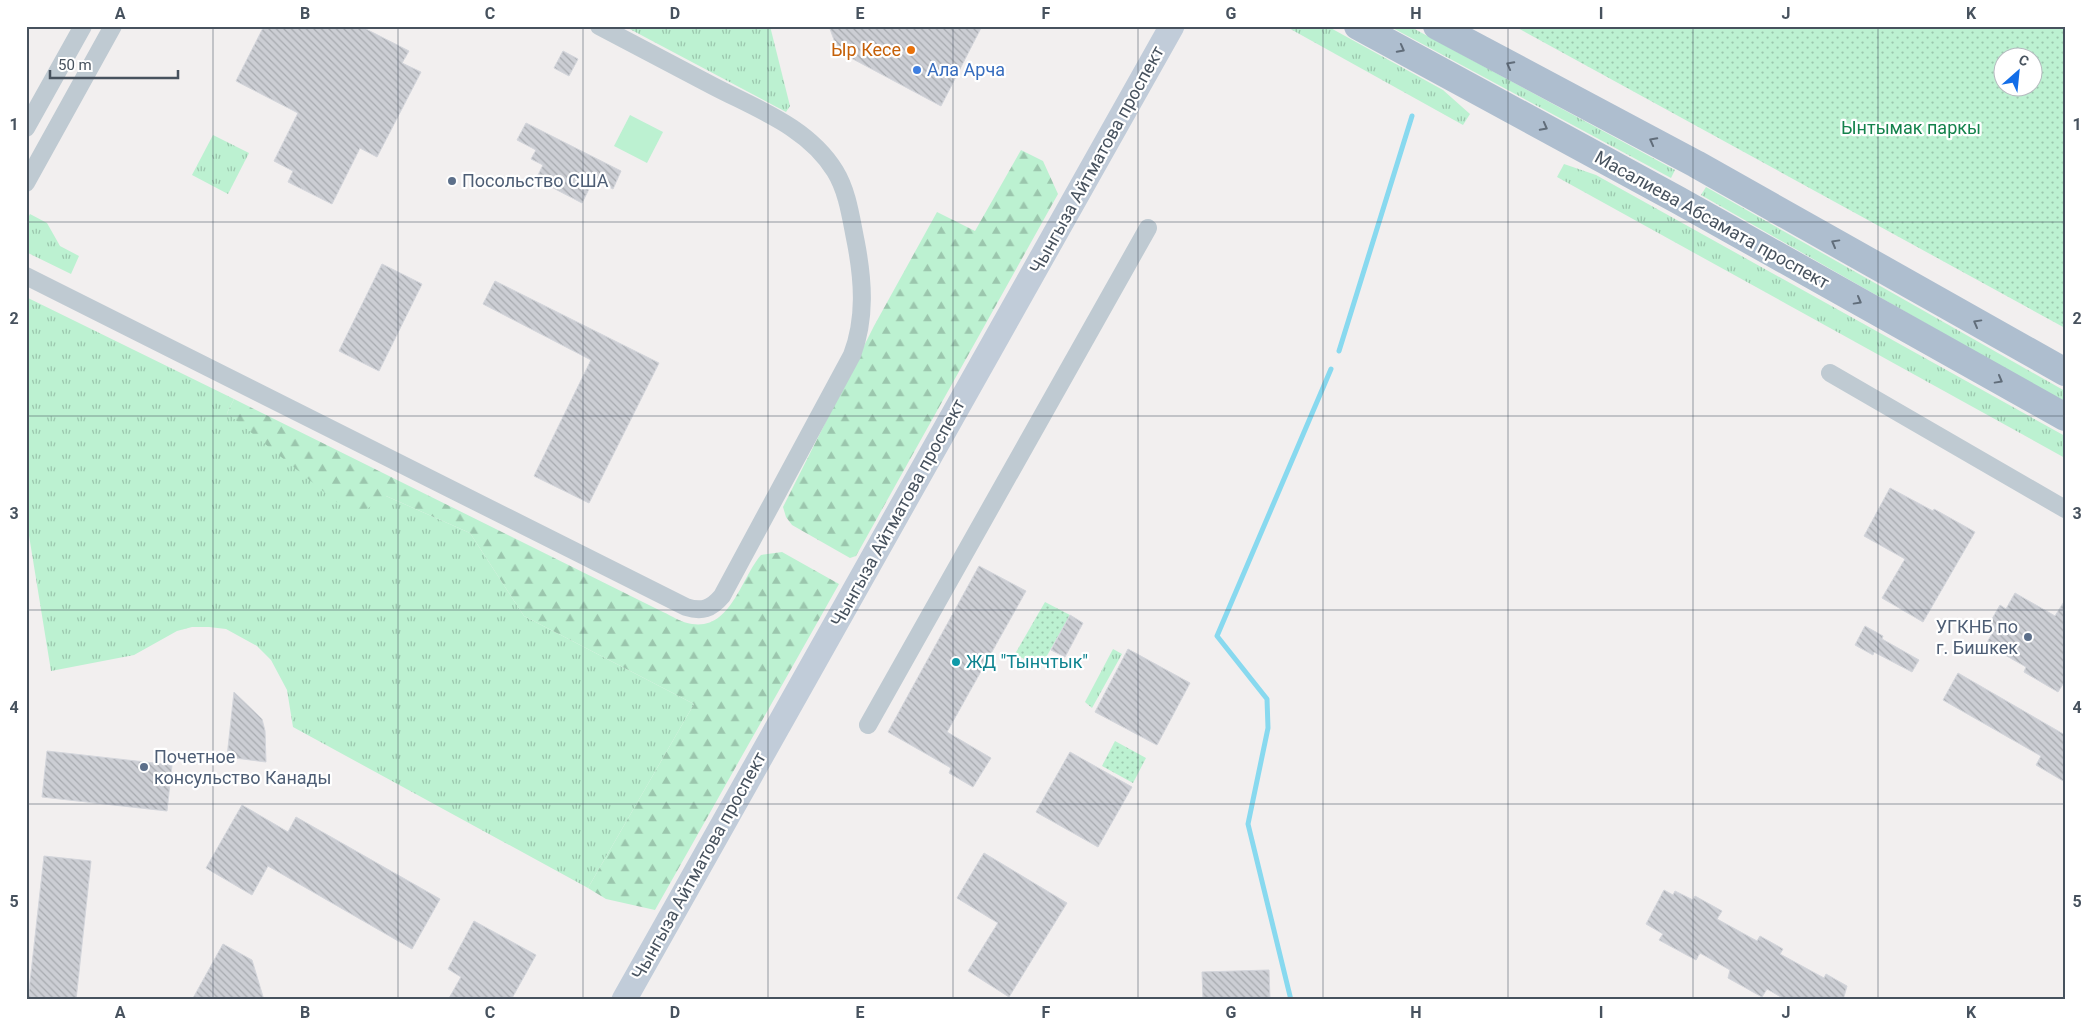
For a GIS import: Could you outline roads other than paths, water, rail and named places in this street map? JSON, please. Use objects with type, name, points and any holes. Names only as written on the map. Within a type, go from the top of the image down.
[{"type":"main road","name":"Чынгыза Айтматова проспект","points":[[624,1000],[1172,26]]},
{"type":"main road","name":"Масалиева Абсамата проспект","points":[[1358,26],[1678,200],[2065,417]]},
{"type":"main road","points":[[1437,26],[1696,164],[2065,372]]},
{"type":"main road","points":[[1678,200],[1696,164]]},
{"type":"street","points":[[26,128],[83,26]]},
{"type":"street","points":[[26,183],[113,26]]},
{"type":"street","points":[[26,276],[686,607],[704,610],[714,605],[722,596],[852,355],[858,340],[861,324],[861,267],[844,189],[836,172],[814,143],[785,124],[598,26]]},
{"type":"street","points":[[868,725],[1148,228]]},
{"type":"street","points":[[1830,373],[2065,509]]},
{"type":"waterway","points":[[1339,351],[1412,116]]},
{"type":"waterway","points":[[1291,1000],[1248,824],[1268,728],[1267,699],[1217,636],[1331,369]]},
{"type":"place","name":"Ыр Кесе","points":[[911,50]]},
{"type":"place","name":"Ала Арча","points":[[917,70]]},
{"type":"place","name":"Посольство США","points":[[452,181]]},
{"type":"place","name":"УГКНБ по г. Бишкек","points":[[2028,637]]},
{"type":"place","name":"ЖД \"Тынчтык\"","points":[[956,662]]},
{"type":"place","name":"Почетное консульство Канады","points":[[144,767]]},
{"type":"park label","name":"Ынтымак паркы","points":[[1911,128]]}]
